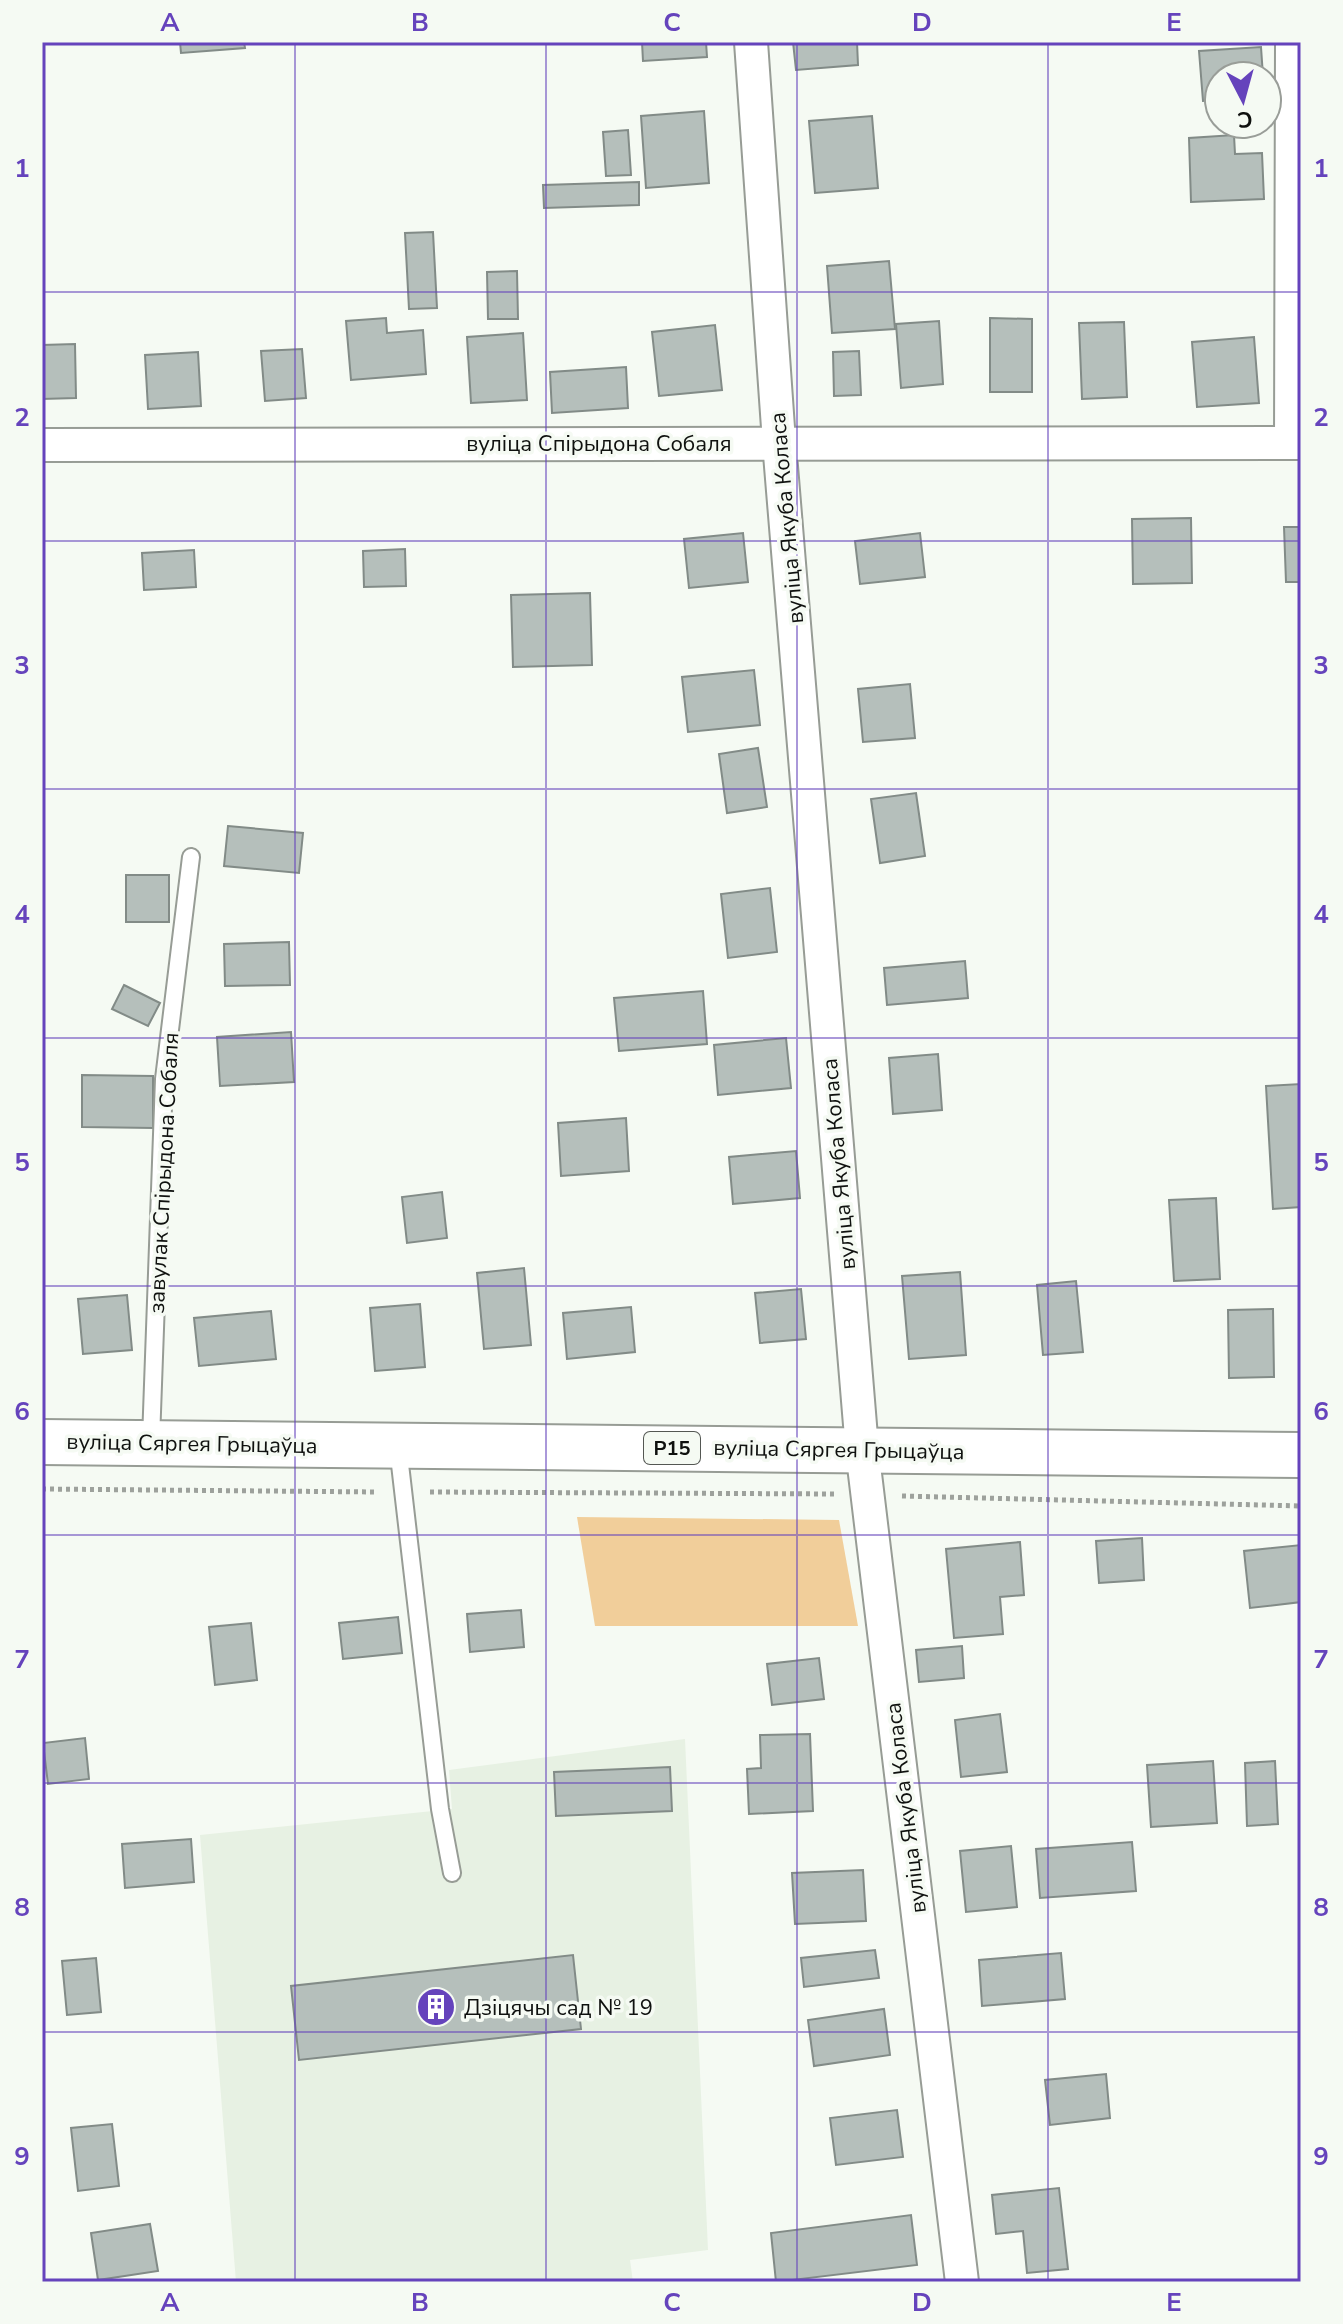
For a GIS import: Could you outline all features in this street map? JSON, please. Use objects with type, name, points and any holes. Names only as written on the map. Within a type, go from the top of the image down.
[{"type":"main road","name":"вуліца Сяргея Грыцаўца","points":[[42,1442],[1301,1455]]},
{"type":"street","name":"вуліца Якуба Коласа","points":[[751,42],[779,442],[862,1449],[962,2282]]},
{"type":"street","points":[[1292,42],[1296,443]]},
{"type":"street","name":"вуліца Спірыдона Собаля","points":[[42,445],[1296,443]]},
{"type":"lane","name":"завулак Спірыдона Собаля","points":[[151,1442],[164,1079],[191,857]]},
{"type":"lane","points":[[398,1446],[440,1809],[452,1873]]},
{"type":"path","points":[[42,1489],[867,1495],[1301,1506]]},
{"type":"shaded area","points":[[577,1517],[839,1520],[858,1626],[595,1626]]},
{"type":"shaded area","points":[[685,1739],[708,2250],[630,2260],[633,2282],[236,2282],[200,1835],[452,1809],[449,1770]]},
{"type":"building","points":[[180,42],[244,42],[245,48],[181,53]]},
{"type":"building","points":[[642,42],[706,42],[707,57],[643,61]]},
{"type":"building","points":[[793,42],[857,42],[858,65],[796,70]]},
{"type":"building","points":[[1261,47],[1262,60],[1203,60],[1203,101],[1199,51]]},
{"type":"building","points":[[704,111],[709,183],[646,188],[641,116]]},
{"type":"building","points":[[872,116],[878,188],[815,193],[809,121]]},
{"type":"building","points":[[628,130],[631,175],[606,176],[603,132]]},
{"type":"building","points":[[1189,138],[1234,140],[1235,154],[1262,153],[1264,199],[1191,202]]},
{"type":"building","points":[[639,182],[639,205],[544,208],[543,185]]},
{"type":"building","points":[[433,232],[437,308],[409,309],[405,233]]},
{"type":"building","points":[[889,261],[895,329],[832,333],[827,266]]},
{"type":"building","points":[[517,271],[518,319],[488,319],[487,272]]},
{"type":"building","points":[[386,318],[387,333],[423,330],[426,374],[351,380],[346,321]]},
{"type":"building","points":[[990,318],[1032,319],[1032,392],[990,392]]},
{"type":"building","points":[[939,321],[943,384],[901,388],[896,324]]},
{"type":"building","points":[[1124,322],[1127,397],[1082,399],[1079,323]]},
{"type":"building","points":[[715,325],[722,390],[659,396],[652,332]]},
{"type":"building","points":[[523,333],[527,400],[471,403],[467,337]]},
{"type":"building","points":[[1254,337],[1259,403],[1197,407],[1192,342]]},
{"type":"building","points":[[75,344],[76,398],[42,399],[42,345]]},
{"type":"building","points":[[302,349],[306,398],[265,401],[261,351]]},
{"type":"building","points":[[859,351],[861,395],[834,396],[833,352]]},
{"type":"building","points":[[198,352],[201,406],[148,409],[145,355]]},
{"type":"building","points":[[626,367],[628,408],[552,413],[550,372]]},
{"type":"building","points":[[1191,518],[1192,583],[1133,584],[1132,519]]},
{"type":"building","points":[[1284,527],[1301,527],[1301,582],[1286,582]]},
{"type":"building","points":[[743,533],[748,582],[689,588],[684,539]]},
{"type":"building","points":[[920,533],[925,577],[860,584],[855,541]]},
{"type":"building","points":[[405,549],[406,586],[364,587],[363,551]]},
{"type":"building","points":[[194,550],[196,587],[144,590],[142,553]]},
{"type":"building","points":[[590,593],[592,665],[513,667],[511,595]]},
{"type":"building","points":[[754,670],[760,725],[688,732],[682,677]]},
{"type":"building","points":[[910,684],[915,738],[863,742],[858,689]]},
{"type":"building","points":[[758,748],[767,807],[727,813],[719,754]]},
{"type":"building","points":[[916,793],[925,856],[880,863],[871,799]]},
{"type":"building","points":[[228,826],[303,833],[299,873],[224,866]]},
{"type":"building","points":[[126,875],[169,875],[169,922],[126,922]]},
{"type":"building","points":[[770,888],[777,952],[728,958],[721,894]]},
{"type":"building","points":[[289,942],[290,985],[225,986],[224,944]]},
{"type":"building","points":[[965,961],[968,998],[887,1005],[884,968]]},
{"type":"building","points":[[124,985],[160,1003],[148,1026],[112,1009]]},
{"type":"building","points":[[703,991],[707,1044],[619,1051],[614,998]]},
{"type":"building","points":[[291,1032],[294,1082],[220,1086],[217,1037]]},
{"type":"building","points":[[786,1038],[791,1088],[718,1095],[714,1045]]},
{"type":"building","points":[[938,1054],[942,1110],[893,1114],[889,1058]]},
{"type":"building","points":[[82,1075],[153,1076],[153,1128],[82,1127]]},
{"type":"building","points":[[1301,1084],[1301,1207],[1273,1209],[1266,1086]]},
{"type":"building","points":[[626,1118],[629,1171],[561,1176],[558,1123]]},
{"type":"building","points":[[796,1151],[800,1198],[733,1204],[729,1157]]},
{"type":"building","points":[[442,1192],[447,1238],[407,1243],[402,1197]]},
{"type":"building","points":[[1216,1198],[1220,1279],[1174,1281],[1169,1200]]},
{"type":"building","points":[[524,1268],[531,1345],[484,1349],[477,1273]]},
{"type":"building","points":[[960,1272],[966,1355],[909,1359],[902,1276]]},
{"type":"building","points":[[1076,1281],[1083,1352],[1043,1355],[1037,1285]]},
{"type":"building","points":[[801,1289],[806,1339],[760,1343],[755,1293]]},
{"type":"building","points":[[127,1295],[132,1350],[83,1354],[78,1299]]},
{"type":"building","points":[[420,1304],[425,1367],[375,1371],[370,1308]]},
{"type":"building","points":[[631,1307],[635,1352],[567,1359],[563,1313]]},
{"type":"building","points":[[1273,1309],[1274,1377],[1229,1378],[1228,1310]]},
{"type":"building","points":[[271,1311],[276,1359],[199,1366],[194,1318]]},
{"type":"building","points":[[1142,1538],[1144,1580],[1099,1583],[1096,1541]]},
{"type":"building","points":[[1020,1542],[1024,1595],[1000,1597],[1003,1634],[954,1638],[946,1549]]},
{"type":"building","points":[[1301,1545],[1301,1602],[1250,1608],[1244,1551]]},
{"type":"building","points":[[521,1610],[524,1647],[470,1652],[467,1614]]},
{"type":"building","points":[[398,1617],[402,1653],[343,1659],[339,1623]]},
{"type":"building","points":[[251,1623],[257,1680],[215,1685],[209,1627]]},
{"type":"building","points":[[962,1646],[964,1678],[919,1682],[916,1650]]},
{"type":"building","points":[[819,1658],[824,1699],[772,1705],[767,1664]]},
{"type":"building","points":[[1000,1714],[1007,1772],[961,1777],[955,1720]]},
{"type":"building","points":[[810,1734],[813,1811],[749,1814],[747,1769],[761,1768],[760,1735]]},
{"type":"building","points":[[85,1738],[89,1779],[48,1784],[43,1743]]},
{"type":"building","points":[[1213,1761],[1217,1823],[1151,1827],[1147,1765]]},
{"type":"building","points":[[1275,1761],[1278,1824],[1247,1826],[1245,1763]]},
{"type":"building","points":[[670,1767],[672,1811],[556,1816],[554,1772]]},
{"type":"building","points":[[191,1839],[194,1882],[125,1888],[122,1844]]},
{"type":"building","points":[[1132,1842],[1136,1891],[1040,1898],[1036,1849]]},
{"type":"building","points":[[1011,1846],[1017,1907],[966,1912],[960,1851]]},
{"type":"building","points":[[863,1870],[866,1921],[795,1924],[792,1873]]},
{"type":"building","points":[[875,1950],[879,1978],[804,1987],[801,1958]]},
{"type":"building","points":[[1061,1953],[1065,1999],[982,2006],[979,1960]]},
{"type":"building","name":"Дзіцячы сад № 19","points":[[573,1955],[581,2029],[299,2060],[291,1986]]},
{"type":"building","points":[[96,1958],[101,2012],[67,2015],[62,1961]]},
{"type":"building","points":[[884,2009],[890,2055],[814,2066],[808,2020]]},
{"type":"building","points":[[1106,2074],[1110,2118],[1050,2125],[1045,2080]]},
{"type":"building","points":[[897,2110],[903,2157],[836,2165],[830,2118]]},
{"type":"building","points":[[112,2124],[119,2186],[78,2191],[71,2128]]},
{"type":"building","points":[[1059,2188],[1068,2269],[1027,2273],[1023,2231],[996,2234],[992,2195]]},
{"type":"building","points":[[911,2215],[917,2265],[776,2282],[771,2233]]},
{"type":"building","points":[[150,2224],[158,2271],[98,2280],[91,2233]]},
{"type":"place","name":"Дзіцячы сад № 19","points":[[436,2007]]}]
